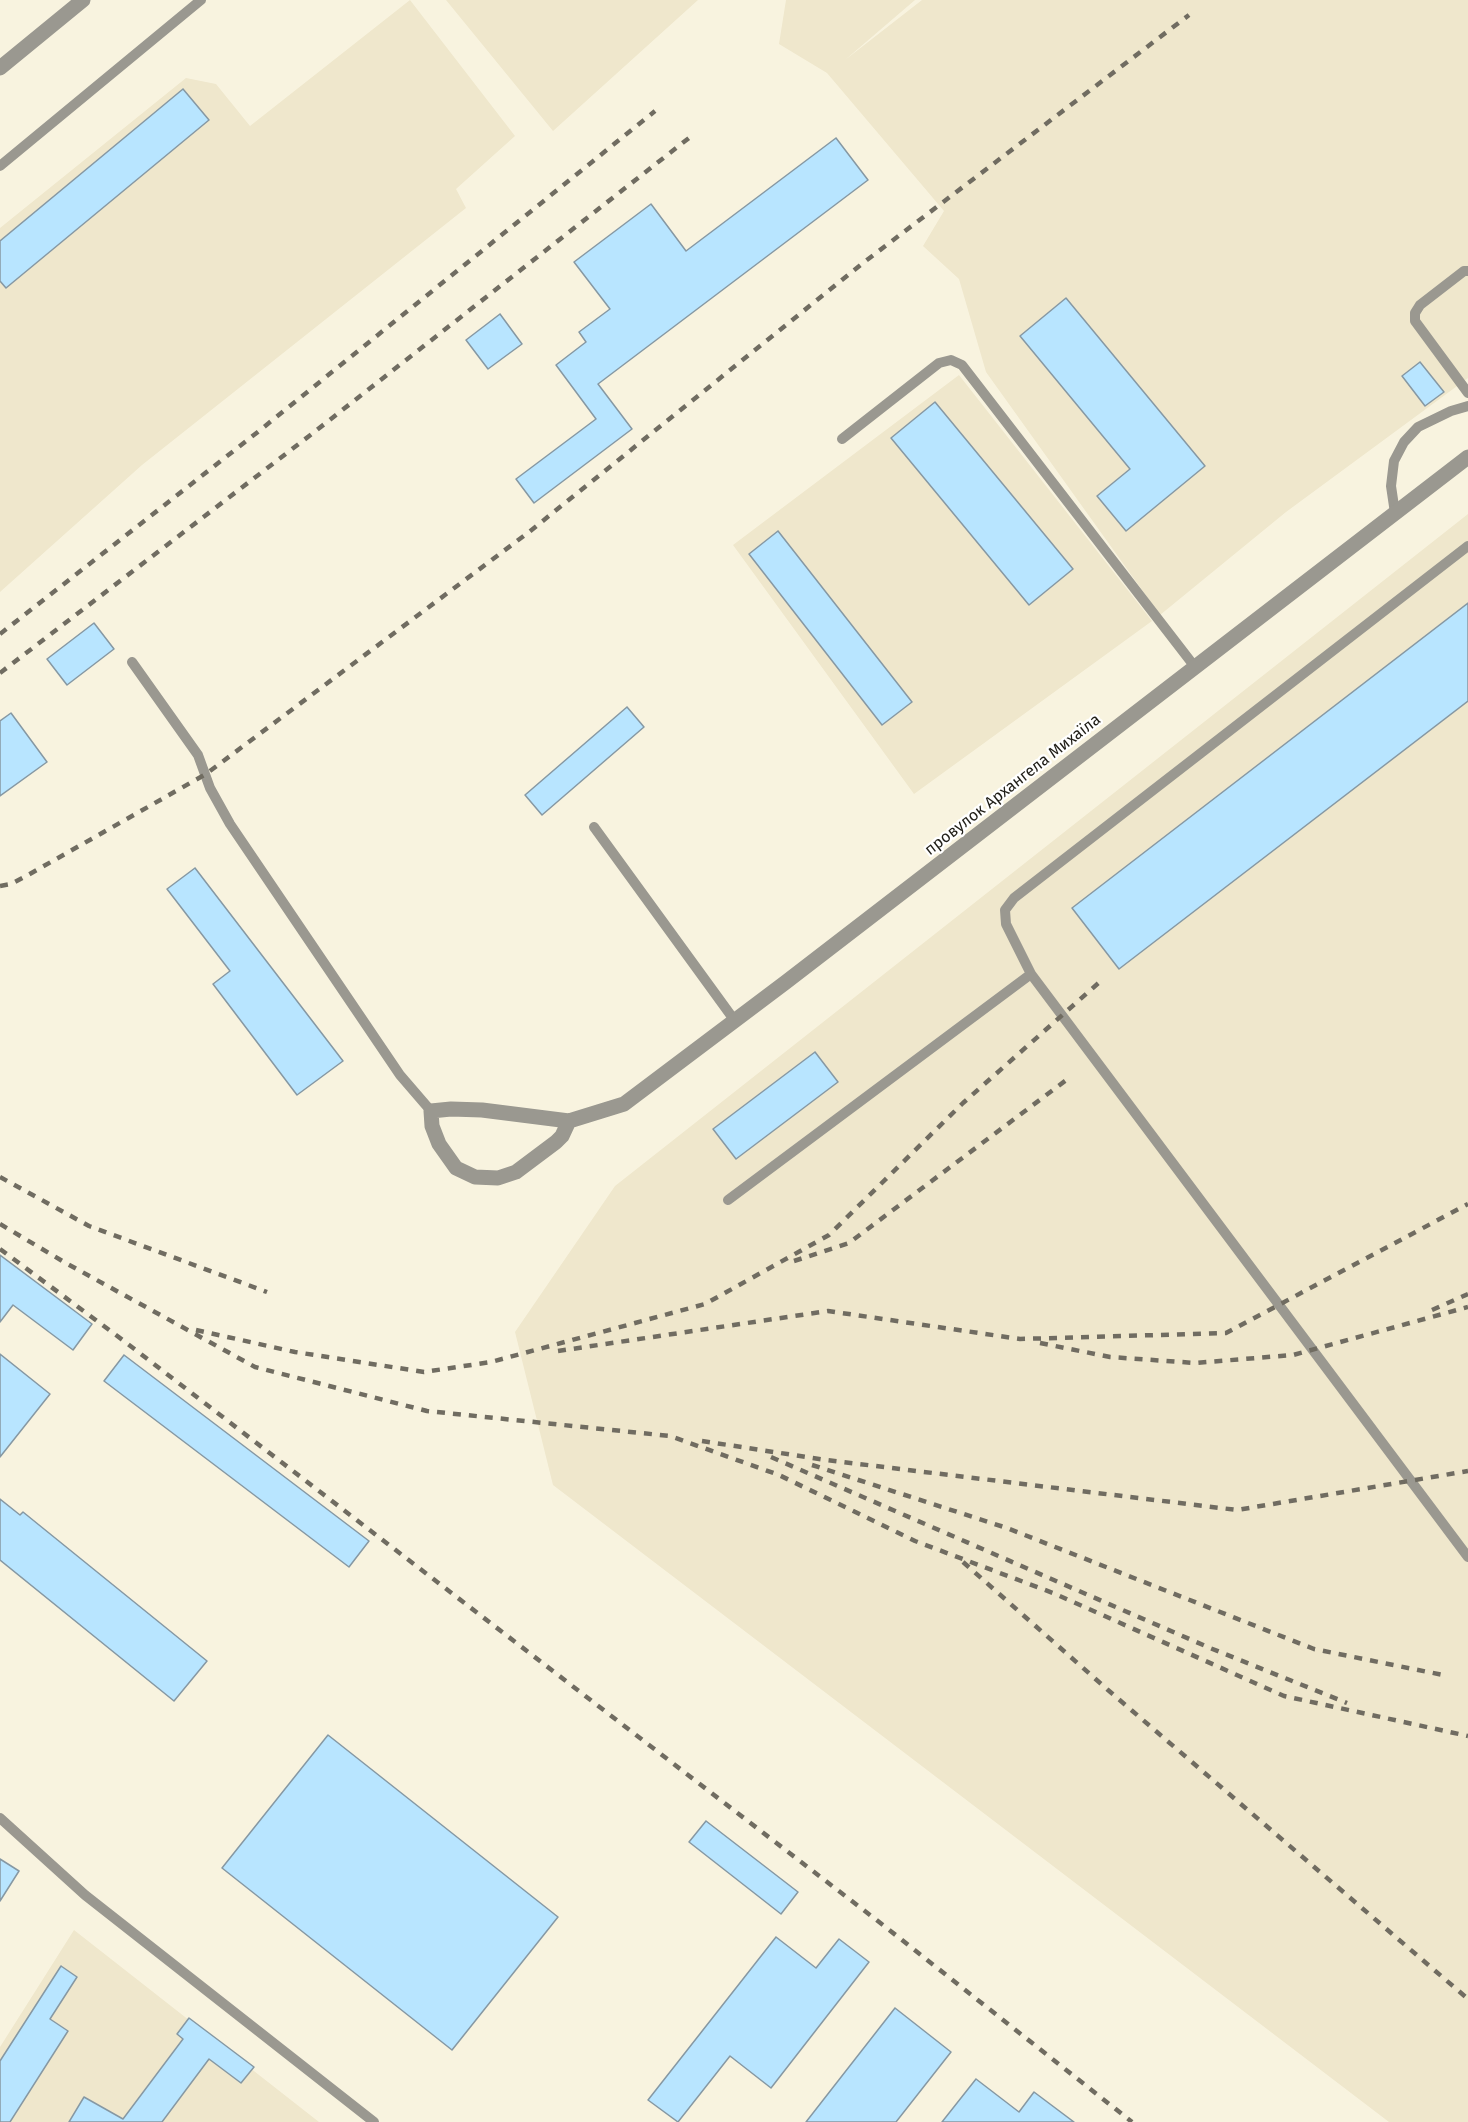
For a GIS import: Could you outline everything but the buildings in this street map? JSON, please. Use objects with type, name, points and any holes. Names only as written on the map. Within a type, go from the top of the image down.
[{"type":"street","points":[[0,68],[83,0]]},
{"type":"street","name":"провулок Архангела Михаїла","points":[[431,1111],[482,1110],[569,1121],[624,1104],[1468,457]]},
{"type":"street","points":[[431,1111],[432,1126],[439,1144],[456,1168],[475,1177],[498,1178],[516,1172],[556,1143],[569,1121]]},
{"type":"lane","points":[[0,166],[201,0]]},
{"type":"lane","points":[[1468,271],[1464,271],[1420,305],[1415,313],[1415,321],[1468,393]]},
{"type":"lane","points":[[842,439],[939,363],[951,360],[962,365],[1195,667]]},
{"type":"lane","points":[[1395,513],[1391,486],[1394,461],[1404,442],[1418,427],[1451,411],[1468,406]]},
{"type":"lane","points":[[1468,546],[1014,898],[1005,910],[1006,924],[1031,974],[1468,1557]]},
{"type":"lane","points":[[132,662],[198,755],[210,788],[230,824],[400,1075],[431,1111]]},
{"type":"lane","points":[[594,827],[735,1021]]},
{"type":"lane","points":[[728,1200],[1031,974]]},
{"type":"lane","points":[[0,1818],[85,1895],[374,2122]]},
{"type":"shaded area","points":[[410,0],[515,136],[456,189],[466,208],[142,465],[0,592],[0,228],[186,78],[216,84],[250,126]]},
{"type":"shaded area","points":[[446,0],[698,0],[553,131]]},
{"type":"shaded area","points":[[786,0],[915,0],[845,60],[922,0],[1468,0],[1468,378],[1286,512],[1160,615],[986,372],[959,279],[923,246],[944,211],[827,73],[779,44]]},
{"type":"shaded area","points":[[959,375],[1152,621],[914,794],[733,545]]},
{"type":"shaded area","points":[[1468,514],[1468,2122],[1389,2122],[553,1485],[515,1332],[615,1186]]},
{"type":"shaded area","points":[[74,1930],[319,2122],[0,2122],[0,2047]]},
{"type":"railway","points":[[0,886],[11,884],[28,875],[206,774],[529,532],[863,263],[1189,15]]},
{"type":"railway","points":[[0,634],[259,431],[655,111]]},
{"type":"railway","points":[[0,673],[313,433],[694,134]]},
{"type":"railway","points":[[196,1330],[295,1352],[424,1372],[491,1362],[705,1304],[829,1235],[963,1103],[1103,979]]},
{"type":"railway","points":[[794,1261],[849,1243],[1069,1078]]},
{"type":"railway","points":[[0,1177],[89,1226],[267,1292]]},
{"type":"railway","points":[[558,1351],[828,1311],[1020,1339],[1226,1333],[1468,1204]]},
{"type":"railway","points":[[0,1224],[64,1262],[255,1367],[427,1411],[670,1436],[779,1475],[915,1541],[1053,1593],[1284,1696],[1468,1736]]},
{"type":"railway","points":[[0,1249],[124,1341],[883,1925],[1132,2122]]},
{"type":"railway","points":[[1432,1310],[1468,1294]]},
{"type":"railway","points":[[1040,1343],[1110,1357],[1195,1363],[1293,1355],[1468,1307]]},
{"type":"railway","points":[[702,1441],[826,1460],[1237,1510],[1468,1471]]},
{"type":"railway","points":[[771,1457],[1210,1648],[1347,1703]]},
{"type":"railway","points":[[812,1465],[1007,1528],[1314,1649],[1448,1676]]},
{"type":"railway","points":[[963,1562],[1108,1690],[1468,1999]]}]
